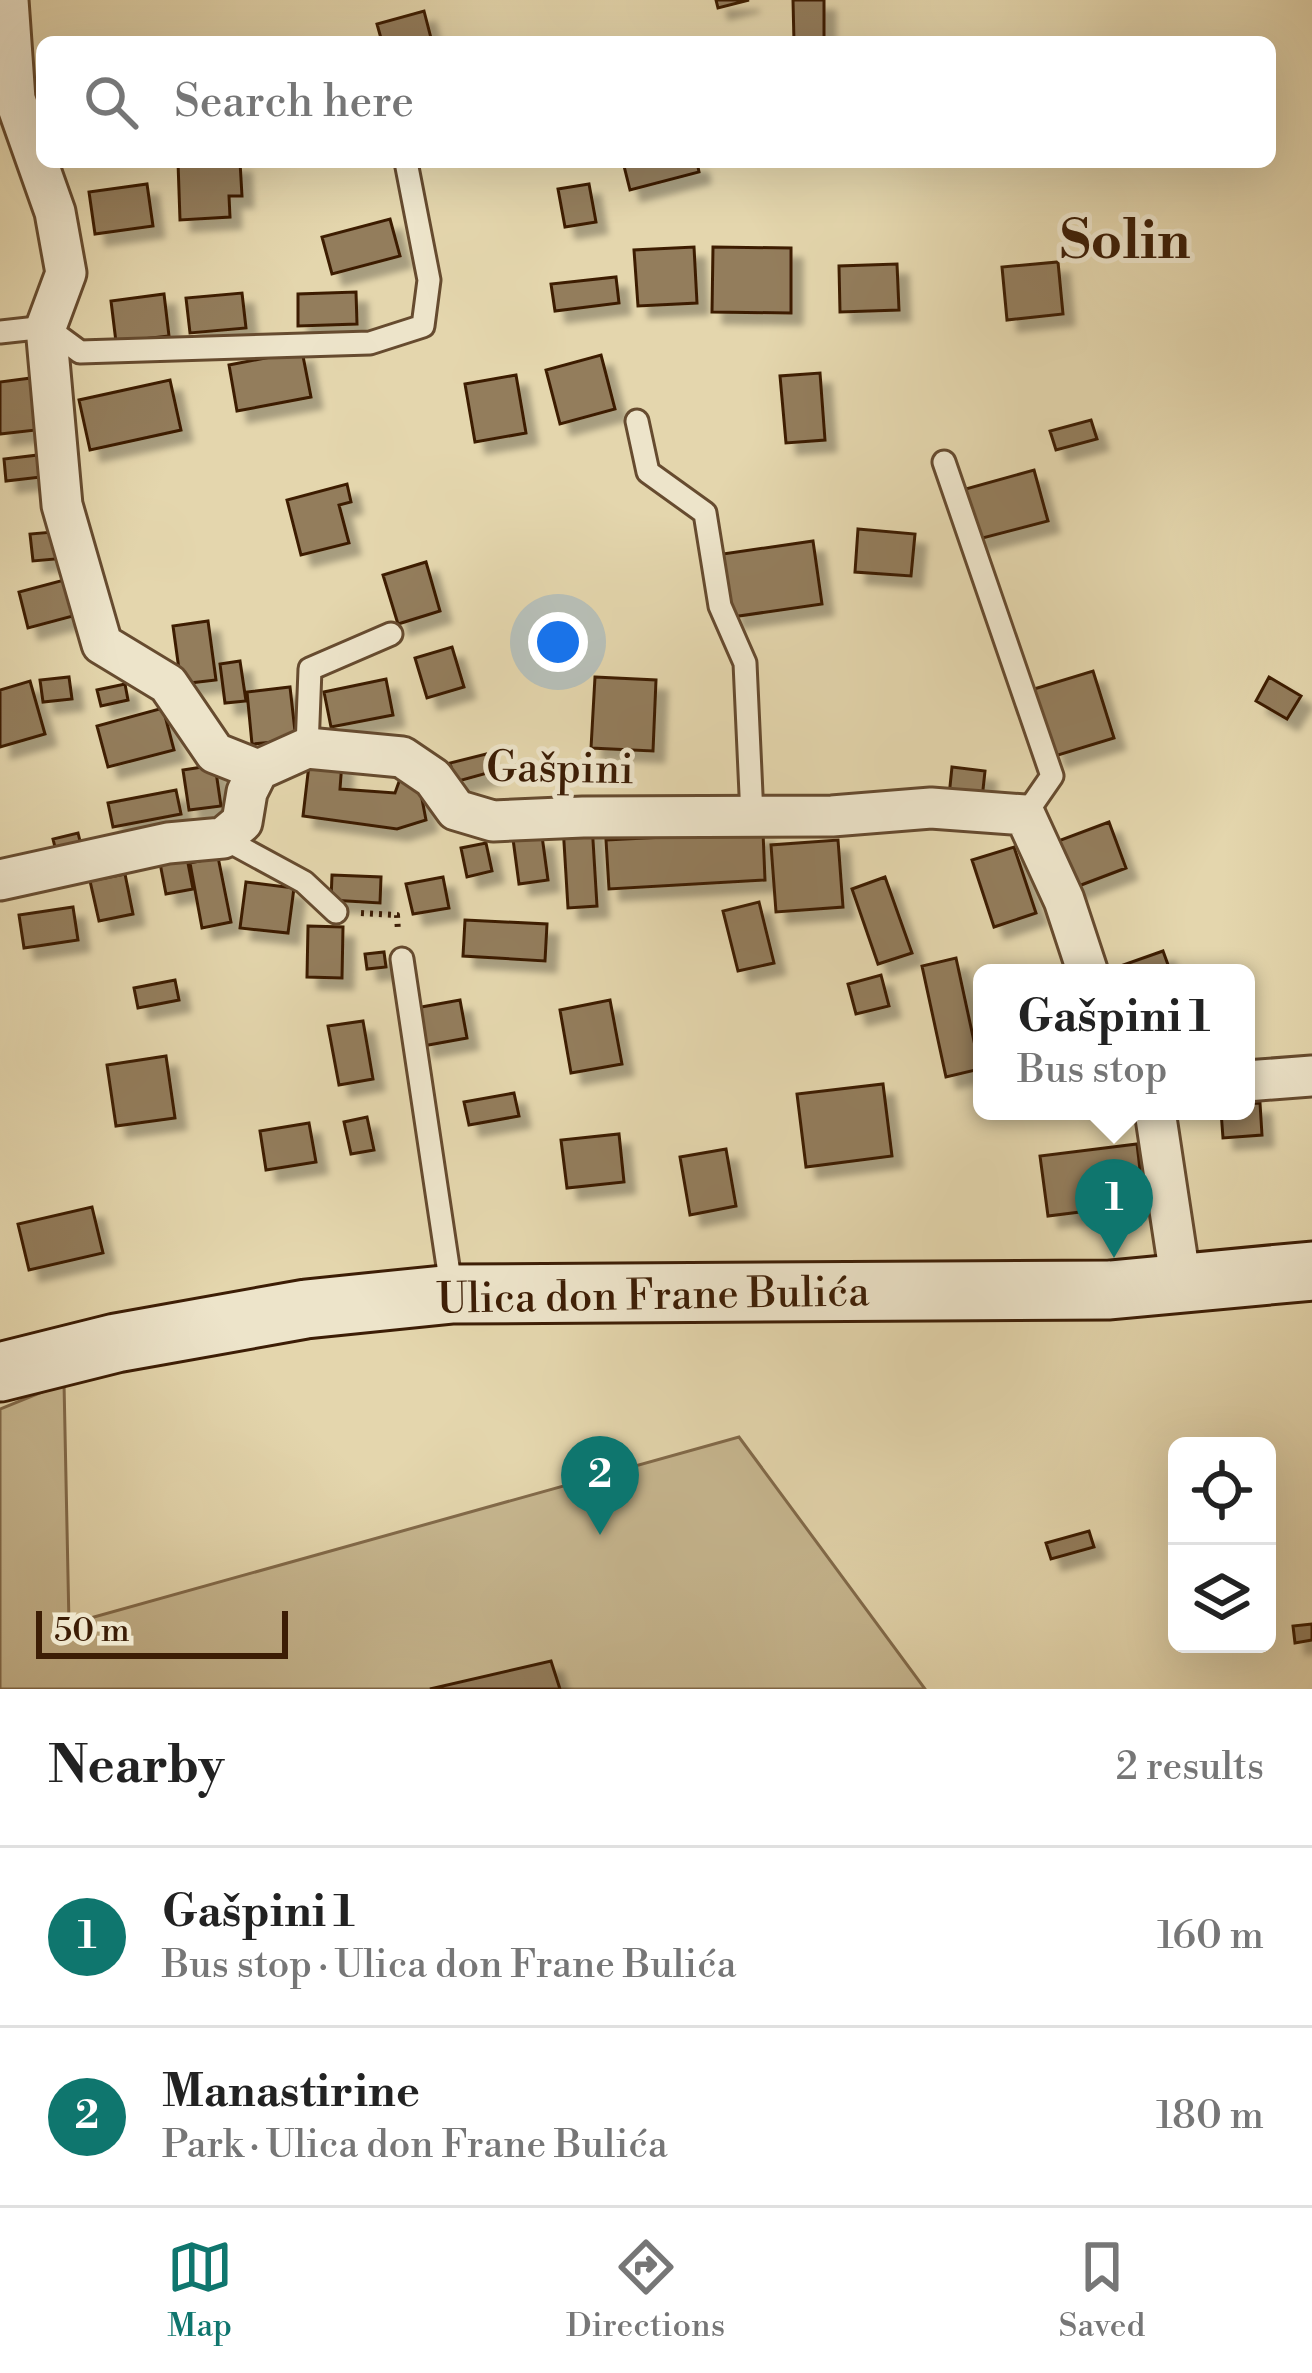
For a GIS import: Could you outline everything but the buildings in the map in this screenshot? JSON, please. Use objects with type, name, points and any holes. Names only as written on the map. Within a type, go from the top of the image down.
[{"type":"street","points":[[8,0],[15,98],[36,158]]},
{"type":"street","points":[[0,880],[168,843],[224,838],[242,822],[247,792],[258,770],[215,753],[168,684],[102,644],[62,505],[46,327],[66,273],[55,212],[40,168]]},
{"type":"street","name":"Gašpini","points":[[258,770],[307,748],[402,757],[433,778],[456,810],[493,821],[832,817],[931,808],[1025,815]]},
{"type":"street","points":[[1025,815],[1064,900],[1085,964]]},
{"type":"street","points":[[1255,1080],[1312,1076]]},
{"type":"street","points":[[1156,1120],[1181,1283]]},
{"type":"street","name":"Ulica don Frane Bulića","points":[[0,1372],[116,1343],[306,1309],[452,1294],[1110,1290],[1312,1271]]},
{"type":"lane","points":[[0,332],[46,327],[80,352],[370,343],[423,326],[429,280],[407,168]]},
{"type":"lane","points":[[637,421],[648,472],[705,513],[720,606],[745,663],[752,817]]},
{"type":"lane","points":[[944,462],[1052,776],[1025,815]]},
{"type":"lane","points":[[307,748],[310,669],[391,634]]},
{"type":"lane","points":[[224,838],[304,881],[336,912]]},
{"type":"lane","points":[[402,959],[452,1294]]},
{"type":"shaded area","points":[[64,1383],[69,1624],[739,1437],[925,1689],[0,1689],[0,1409]]},
{"type":"place","name":"Gašpini 1","points":[[1114,1258]]},
{"type":"place","name":"Manastirine","points":[[600,1535]]},
{"type":"district","name":"Solin","points":[[1125,239]]}]
